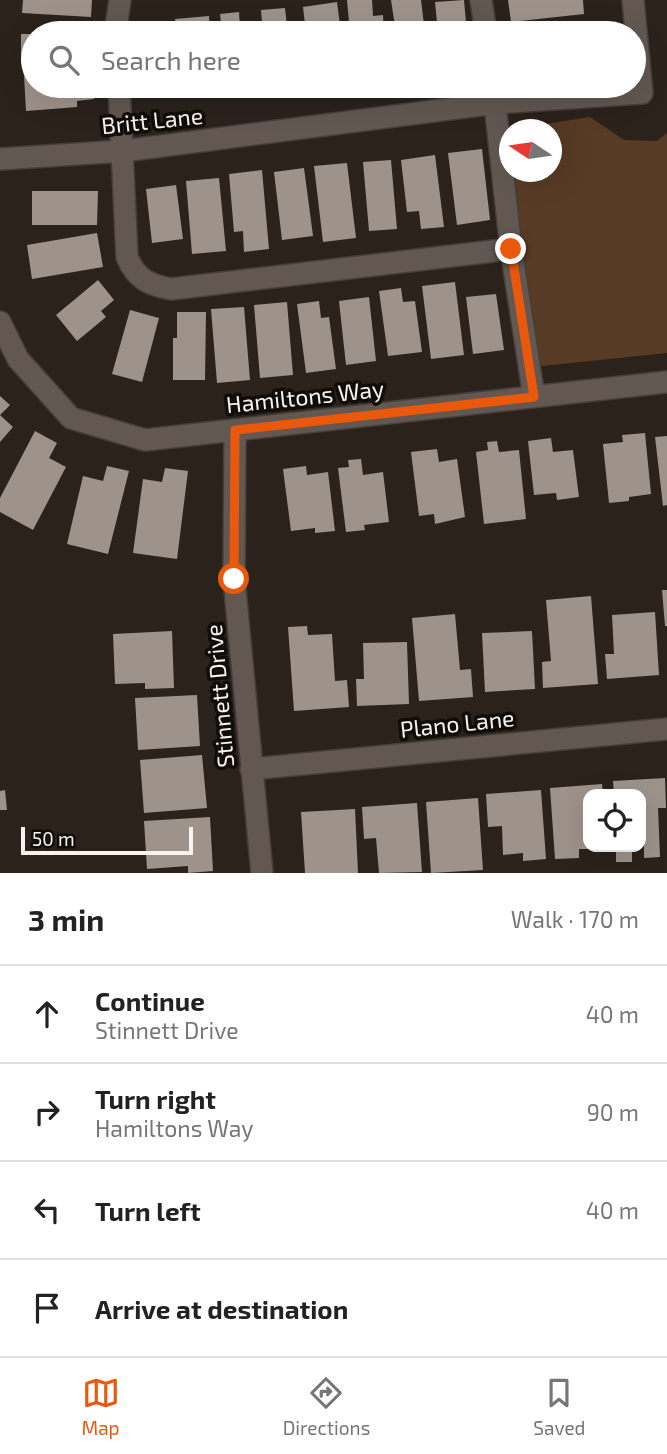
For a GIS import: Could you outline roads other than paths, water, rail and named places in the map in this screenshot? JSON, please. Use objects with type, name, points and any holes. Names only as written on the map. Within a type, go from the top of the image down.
[{"type":"street","points":[[117,21],[120,0]]},
{"type":"street","points":[[481,0],[484,21]]},
{"type":"street","name":"Britt Lane","points":[[633,0],[635,21]]},
{"type":"street","points":[[119,98],[127,257],[132,270],[139,278],[154,286],[171,289],[511,249]]},
{"type":"street","name":"Britt Lane","points":[[0,159],[123,151],[469,98]]},
{"type":"street","points":[[495,98],[511,249],[534,397]]},
{"type":"street","name":"Hamiltons Way","points":[[0,322],[18,359],[71,418],[145,440],[667,382]]},
{"type":"street","name":"Stinnett Drive","points":[[235,430],[234,579],[262,873]]},
{"type":"street","name":"Plano Lane","points":[[251,769],[667,729]]}]
